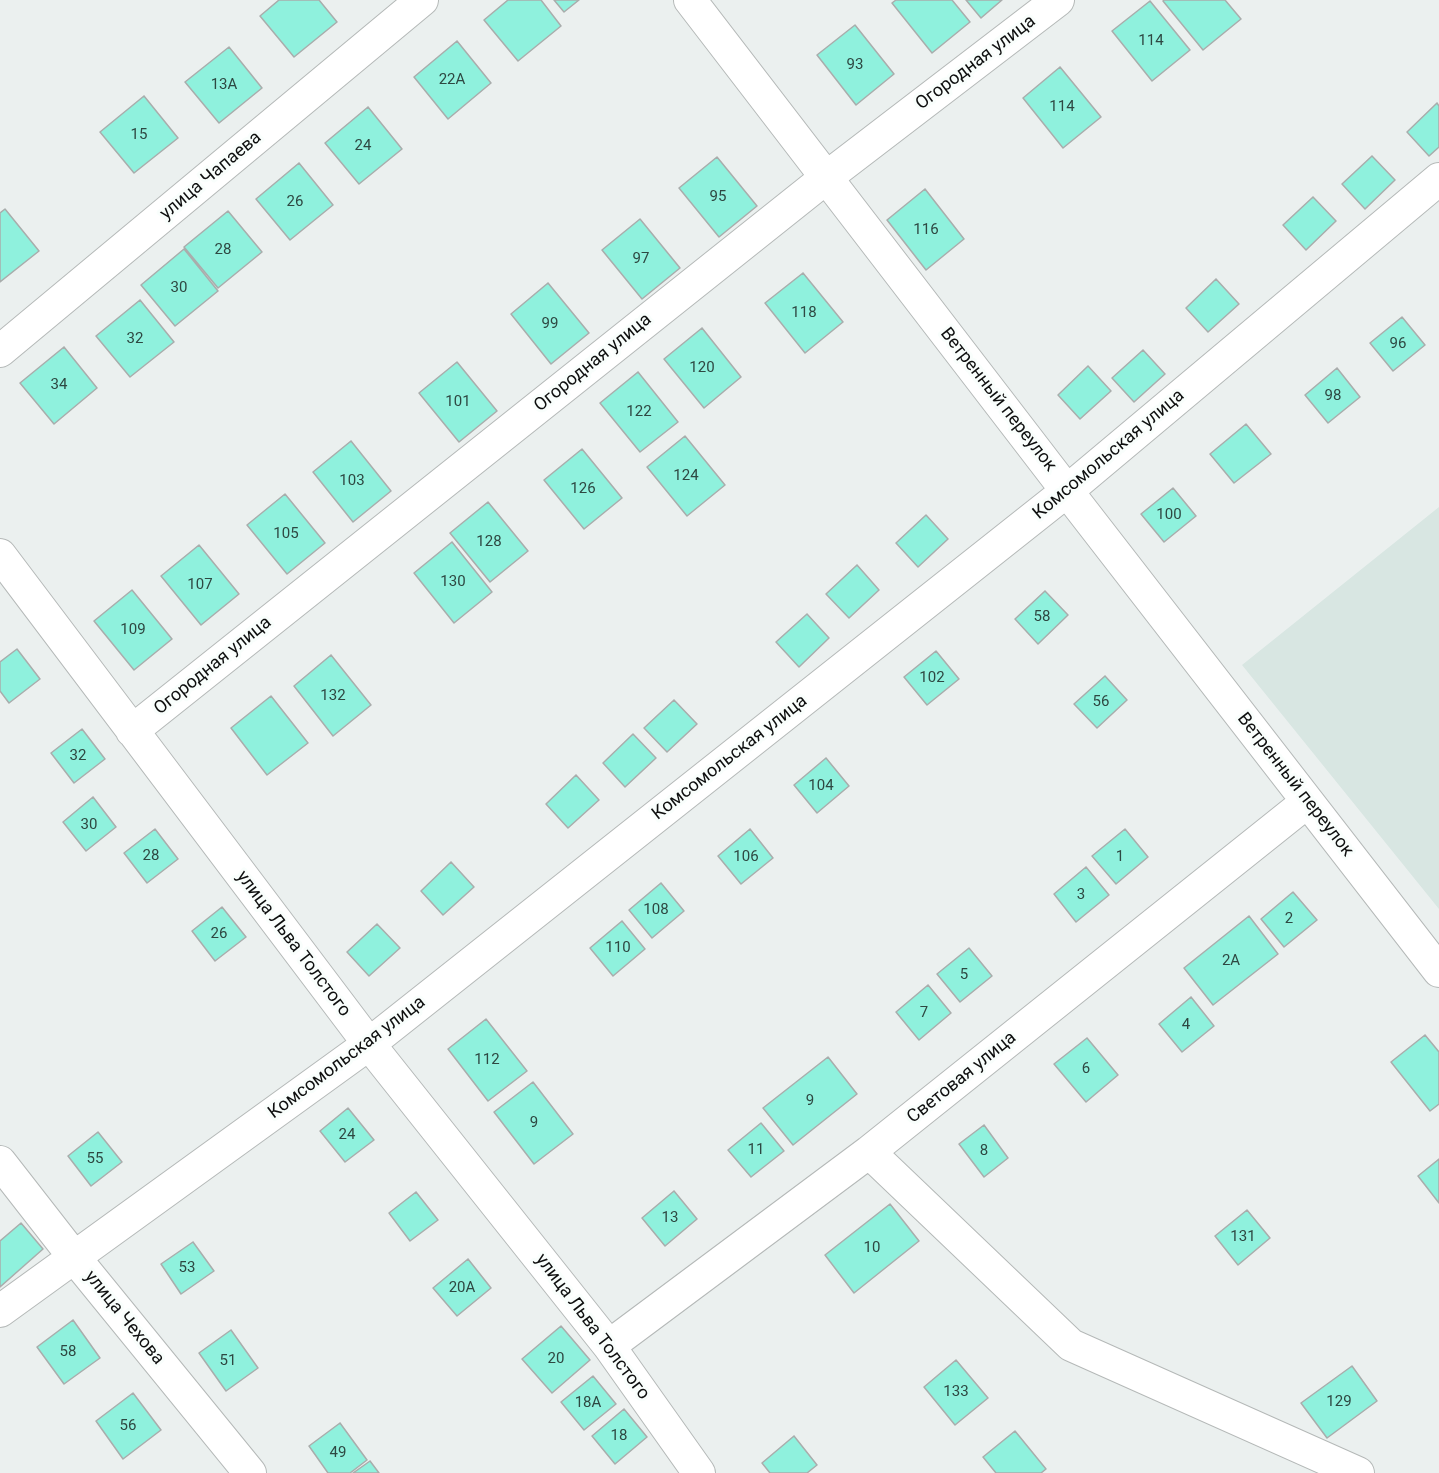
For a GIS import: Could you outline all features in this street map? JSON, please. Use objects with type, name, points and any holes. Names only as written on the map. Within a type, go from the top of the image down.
[{"type":"street","name":"улица Чапаева","points":[[0,351],[422,0]]},
{"type":"street","name":"Ветренный переулок","points":[[690,0],[1439,971]]},
{"type":"street","name":"Огородная улица","points":[[132,731],[827,177],[1058,0]]},
{"type":"street","name":"Комсомольская улица","points":[[0,1311],[369,1044],[1067,491],[1439,179]]},
{"type":"street","name":"улица Льва Толстого","points":[[0,555],[369,1044],[609,1346],[699,1473]]},
{"type":"street","name":"Световая улица","points":[[609,1346],[869,1152],[1307,802]]},
{"type":"street","points":[[869,1152],[1071,1345],[1358,1473]]},
{"type":"street","name":"улица Чехова","points":[[0,1161],[74,1257],[250,1473]]},
{"type":"shaded area","points":[[1439,507],[1439,909],[1242,665]]},
{"type":"building","points":[[279,0],[319,0],[337,22],[294,57],[260,16]]},
{"type":"building","points":[[508,0],[541,0],[561,26],[518,61],[484,20]]},
{"type":"building","points":[[554,0],[579,0],[564,12]]},
{"type":"building","points":[[896,0],[952,0],[970,22],[932,53],[892,3]]},
{"type":"building","points":[[966,0],[1002,0],[981,18]]},
{"type":"building","points":[[1164,0],[1225,0],[1241,19],[1203,50]]},
{"type":"building","points":[[1150,1],[1190,50],[1152,81],[1112,31]]},
{"type":"building","points":[[855,25],[894,74],[856,105],[817,55]]},
{"type":"building","points":[[457,41],[491,83],[448,119],[414,77]]},
{"type":"building","points":[[229,47],[262,88],[219,123],[185,82]]},
{"type":"building","points":[[1060,67],[1101,117],[1063,148],[1023,98]]},
{"type":"building","points":[[144,96],[178,138],[134,173],[100,132]]},
{"type":"building","points":[[1437,103],[1439,106],[1439,147],[1429,156],[1407,132]]},
{"type":"building","points":[[368,107],[402,149],[359,184],[325,143]]},
{"type":"building","points":[[1372,156],[1395,180],[1365,209],[1342,184]]},
{"type":"building","points":[[717,157],[757,206],[719,237],[679,188]]},
{"type":"building","points":[[299,163],[333,205],[290,240],[256,199]]},
{"type":"building","points":[[925,189],[964,239],[926,270],[887,220]]},
{"type":"building","points":[[1313,197],[1336,221],[1306,250],[1283,225]]},
{"type":"building","points":[[5,209],[39,251],[0,282],[0,213]]},
{"type":"building","points":[[228,211],[262,252],[218,288],[184,247]]},
{"type":"building","points":[[640,219],[680,268],[642,299],[602,250]]},
{"type":"building","points":[[184,249],[218,291],[175,326],[141,285]]},
{"type":"building","points":[[803,273],[843,322],[805,353],[765,303]]},
{"type":"building","points":[[1216,279],[1239,304],[1208,332],[1186,308]]},
{"type":"building","points":[[548,283],[589,333],[551,364],[511,314]]},
{"type":"building","points":[[140,300],[174,342],[130,377],[96,336]]},
{"type":"building","points":[[1402,317],[1425,345],[1393,371],[1370,343]]},
{"type":"building","points":[[702,328],[741,377],[704,408],[664,359]]},
{"type":"building","points":[[64,347],[97,388],[54,424],[20,383]]},
{"type":"building","points":[[1143,350],[1165,374],[1134,402],[1112,378]]},
{"type":"building","points":[[457,362],[497,411],[459,442],[419,393]]},
{"type":"building","points":[[1088,366],[1111,391],[1080,419],[1058,395]]},
{"type":"building","points":[[1337,368],[1360,397],[1328,423],[1305,395]]},
{"type":"building","points":[[638,372],[678,422],[640,452],[600,403]]},
{"type":"building","points":[[1246,424],[1271,454],[1234,483],[1210,454]]},
{"type":"building","points":[[685,436],[725,485],[687,516],[647,467]]},
{"type":"building","points":[[351,441],[391,491],[353,522],[313,472]]},
{"type":"building","points":[[582,449],[622,498],[584,529],[544,480]]},
{"type":"building","points":[[1173,488],[1196,516],[1164,542],[1141,514]]},
{"type":"building","points":[[285,494],[325,543],[287,574],[247,525]]},
{"type":"building","points":[[488,502],[528,551],[490,582],[450,533]]},
{"type":"building","points":[[926,515],[948,539],[918,567],[896,543]]},
{"type":"building","points":[[452,542],[492,592],[454,623],[414,573]]},
{"type":"building","points":[[199,545],[239,594],[201,625],[161,576]]},
{"type":"building","points":[[857,565],[879,590],[849,618],[826,594]]},
{"type":"building","points":[[132,590],[172,639],[134,670],[94,621]]},
{"type":"building","points":[[1045,591],[1068,615],[1038,644],[1015,619]]},
{"type":"building","points":[[807,614],[829,638],[799,667],[776,642]]},
{"type":"building","points":[[17,649],[40,679],[9,703],[0,691],[0,662]]},
{"type":"building","points":[[936,651],[959,679],[927,705],[904,677]]},
{"type":"building","points":[[331,655],[371,705],[333,736],[294,686]]},
{"type":"building","points":[[1105,676],[1127,700],[1097,728],[1074,704]]},
{"type":"building","points":[[271,696],[308,743],[267,775],[231,728]]},
{"type":"building","points":[[674,700],[697,724],[667,752],[644,728]]},
{"type":"building","points":[[82,729],[105,759],[74,783],[51,753]]},
{"type":"building","points":[[633,734],[656,758],[625,787],[603,763]]},
{"type":"building","points":[[826,758],[849,786],[817,813],[794,785]]},
{"type":"building","points":[[576,775],[599,800],[568,828],[546,804]]},
{"type":"building","points":[[93,797],[116,827],[86,851],[63,822]]},
{"type":"building","points":[[155,829],[178,859],[147,883],[124,853]]},
{"type":"building","points":[[750,829],[773,858],[741,884],[718,856]]},
{"type":"building","points":[[1125,829],[1148,857],[1116,884],[1092,856]]},
{"type":"building","points":[[451,862],[474,887],[443,915],[421,891]]},
{"type":"building","points":[[1086,867],[1109,895],[1076,922],[1054,894]]},
{"type":"building","points":[[661,883],[684,911],[652,938],[629,910]]},
{"type":"building","points":[[1293,892],[1317,920],[1284,947],[1261,919]]},
{"type":"building","points":[[222,907],[246,937],[215,961],[192,931]]},
{"type":"building","points":[[1249,916],[1278,954],[1213,1005],[1184,968]]},
{"type":"building","points":[[622,921],[645,949],[613,976],[590,948]]},
{"type":"building","points":[[377,924],[400,948],[369,976],[347,952]]},
{"type":"building","points":[[969,948],[992,976],[960,1002],[937,974]]},
{"type":"building","points":[[928,985],[951,1013],[919,1040],[896,1012]]},
{"type":"building","points":[[1191,997],[1214,1026],[1182,1052],[1159,1024]]},
{"type":"building","points":[[486,1019],[527,1071],[488,1101],[448,1049]]},
{"type":"building","points":[[1425,1035],[1439,1052],[1439,1104],[1430,1111],[1391,1062]]},
{"type":"building","points":[[1087,1038],[1118,1075],[1086,1102],[1054,1064]]},
{"type":"building","points":[[828,1057],[857,1094],[793,1145],[763,1108]]},
{"type":"building","points":[[533,1082],[573,1134],[534,1164],[494,1112]]},
{"type":"building","points":[[348,1108],[374,1140],[345,1162],[320,1131]]},
{"type":"building","points":[[761,1123],[784,1151],[751,1177],[728,1150]]},
{"type":"building","points":[[984,1125],[1008,1158],[984,1177],[959,1144]]},
{"type":"building","points":[[98,1132],[122,1162],[91,1186],[68,1156]]},
{"type":"building","points":[[1439,1159],[1439,1203],[1418,1176]]},
{"type":"building","points":[[674,1191],[697,1219],[665,1246],[642,1218]]},
{"type":"building","points":[[416,1192],[438,1220],[410,1241],[389,1213]]},
{"type":"building","points":[[890,1204],[919,1241],[854,1293],[825,1255]]},
{"type":"building","points":[[1247,1210],[1270,1238],[1238,1265],[1215,1236]]},
{"type":"building","points":[[21,1223],[43,1249],[0,1287],[0,1241]]},
{"type":"building","points":[[193,1242],[214,1271],[181,1294],[161,1264]]},
{"type":"building","points":[[468,1259],[491,1288],[457,1316],[433,1288]]},
{"type":"building","points":[[73,1320],[100,1358],[64,1384],[37,1347]]},
{"type":"building","points":[[561,1326],[590,1360],[552,1393],[522,1359]]},
{"type":"building","points":[[231,1330],[258,1368],[226,1391],[199,1353]]},
{"type":"building","points":[[956,1360],[988,1398],[955,1425],[924,1387]]},
{"type":"building","points":[[1352,1366],[1377,1401],[1327,1438],[1301,1403]]},
{"type":"building","points":[[593,1376],[616,1404],[584,1430],[561,1402]]},
{"type":"building","points":[[133,1393],[161,1430],[123,1459],[96,1421]]},
{"type":"building","points":[[624,1409],[647,1437],[615,1464],[592,1436]]},
{"type":"building","points":[[340,1423],[367,1460],[350,1473],[328,1473],[309,1446]]},
{"type":"building","points":[[1015,1431],[1046,1469],[1041,1473],[996,1473],[983,1457]]},
{"type":"building","points":[[794,1436],[817,1465],[807,1473],[770,1473],[762,1463]]},
{"type":"building","points":[[370,1461],[379,1473],[353,1473]]}]
